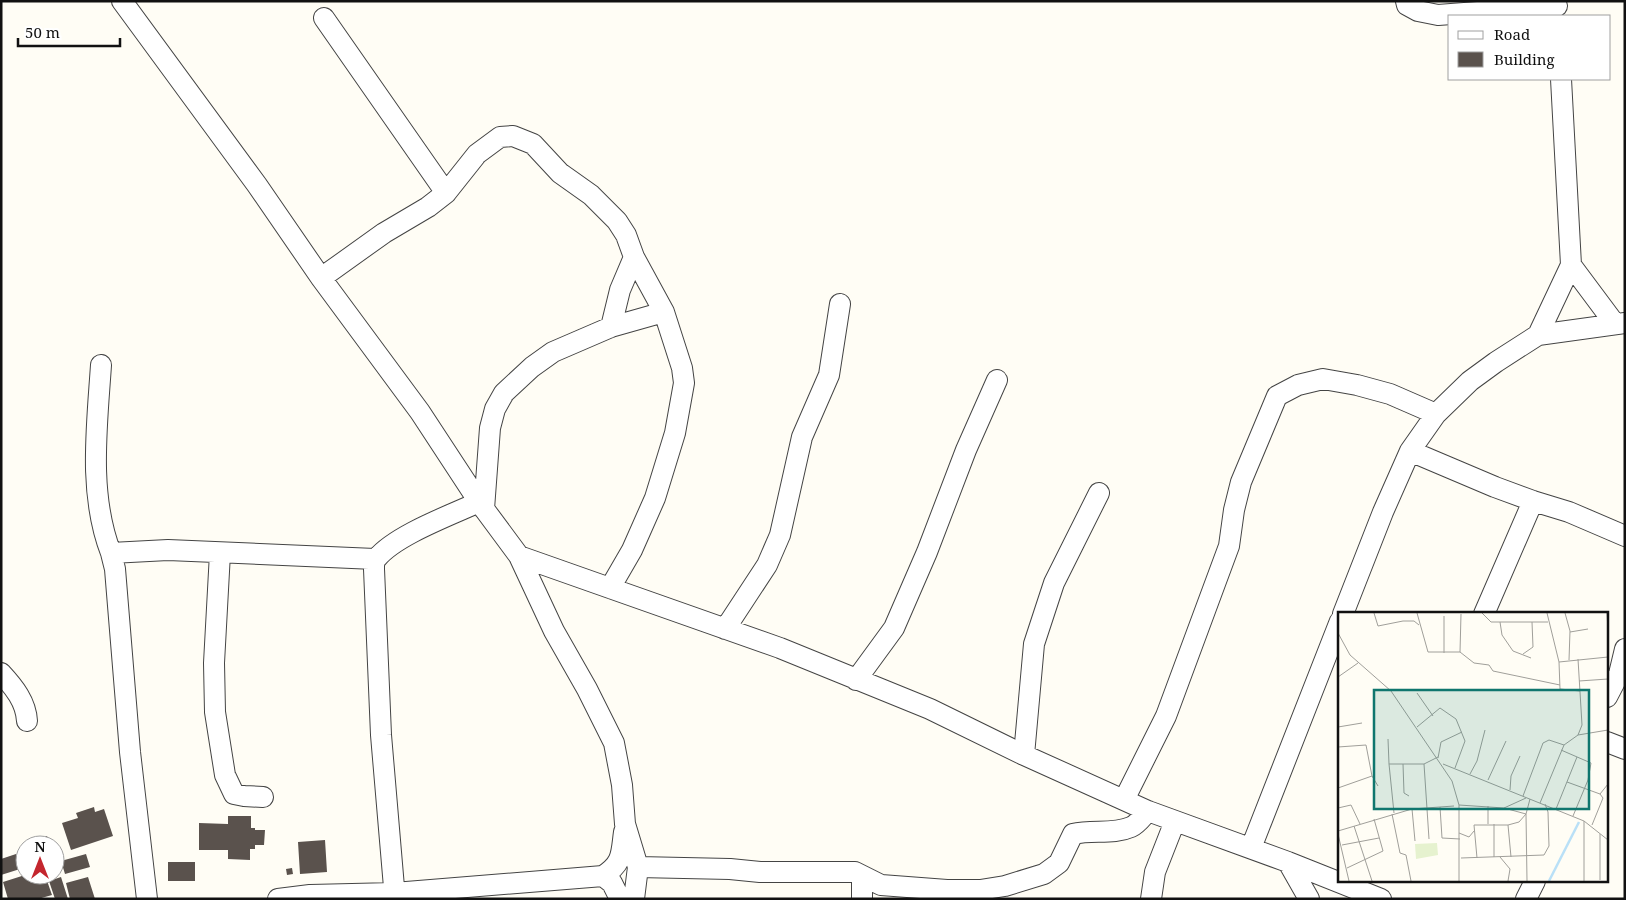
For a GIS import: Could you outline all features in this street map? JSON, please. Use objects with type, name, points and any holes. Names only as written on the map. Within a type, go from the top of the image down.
[{"type":"street","points":[[122,1],[420,412],[482,505],[519,556],[554,631],[587,689],[614,743],[622,785],[625,824],[621,857],[613,869],[603,876],[495,892],[395,896],[310,895],[281,898]]},
{"type":"street","points":[[1406,1],[1407,5],[1418,11],[1438,15],[1557,8]]},
{"type":"street","points":[[324,18],[446,193]]},
{"type":"street","points":[[1538,335],[1571,265],[1561,80]]},
{"type":"street","points":[[321,278],[384,233],[428,207],[446,193],[477,154],[500,137],[513,136],[533,144],[560,173],[591,195],[611,214],[626,235],[634,257],[664,312],[682,368],[684,383],[675,433],[655,498],[632,550],[610,588]]},
{"type":"street","points":[[611,328],[620,290],[634,257]]},
{"type":"street","points":[[1571,265],[1620,323]]},
{"type":"street","points":[[725,629],[767,566],[780,536],[802,437],[829,375],[840,304]]},
{"type":"street","points":[[482,505],[490,428],[495,409],[504,393],[532,366],[553,352],[611,328],[664,312]]},
{"type":"street","points":[[1344,612],[1383,512],[1410,451],[1436,414],[1470,381],[1538,335],[1620,323]]},
{"type":"street","points":[[101,365],[96,481],[101,520],[115,570],[130,752],[147,899]]},
{"type":"street","points":[[1124,800],[1166,716],[1229,546],[1234,510],[1241,482],[1277,396],[1298,385],[1323,379],[1357,385],[1390,394],[1436,414]]},
{"type":"street","points":[[856,680],[894,628],[927,552],[966,450],[997,380]]},
{"type":"street","points":[[1410,451],[1532,501],[1569,512],[1625,536]]},
{"type":"street","points":[[1024,755],[1034,644],[1054,583],[1099,494]]},
{"type":"street","points":[[1485,612],[1532,501]]},
{"type":"street","points":[[395,896],[381,735],[375,559],[386,549],[410,534],[482,505]]},
{"type":"street","points":[[111,553],[168,550],[220,554],[375,559]]},
{"type":"street","points":[[220,554],[214,663],[215,712],[225,775],[234,794],[263,797]]},
{"type":"street","points":[[519,556],[780,648],[930,709],[1024,755],[1148,811],[1338,878]]},
{"type":"street","points":[[1251,848],[1338,627]]},
{"type":"street","points":[[1608,695],[1619,674],[1625,649]]},
{"type":"street","points":[[1,673],[22,700],[27,721]]},
{"type":"street","points":[[1608,742],[1625,749]]},
{"type":"street","points":[[638,867],[730,869],[760,872],[856,872],[881,885],[946,890],[980,890],[1005,886],[1044,874],[1059,863],[1073,834],[1117,831],[1133,826],[1148,811]]},
{"type":"street","points":[[1151,899],[1155,872],[1175,822]]},
{"type":"street","points":[[625,824],[638,867],[634,899]]},
{"type":"street","points":[[1288,862],[1309,899]]},
{"type":"street","points":[[603,876],[612,884],[620,899]]},
{"type":"street","points":[[862,876],[862,899]]},
{"type":"street","points":[[1349,882],[1379,892]]},
{"type":"street","points":[[1526,899],[1534,882]]},
{"type":"street","points":[[980,890],[1011,899]]},
{"type":"building","points":[[94,807],[95,812],[104,809],[113,836],[71,850],[62,823],[78,818],[76,813]]},
{"type":"building","points":[[228,816],[251,816],[251,828],[265,830],[264,845],[255,845],[255,849],[250,849],[250,860],[228,859],[228,850],[199,850],[199,823],[228,824]]},
{"type":"building","points":[[325,840],[327,872],[300,874],[298,842]]},
{"type":"building","points":[[15,854],[15,871],[1,875],[1,859]]},
{"type":"building","points":[[86,854],[90,867],[65,874],[65,860]]},
{"type":"building","points":[[168,862],[195,862],[195,881],[168,881]]},
{"type":"building","points":[[292,868],[293,874],[287,875],[286,869]]},
{"type":"building","points":[[88,877],[95,899],[70,899],[66,883]]},
{"type":"building","points":[[15,878],[15,885],[48,885],[52,895],[38,899],[8,899],[3,882]]},
{"type":"building","points":[[50,885],[64,885],[68,899],[55,899]]}]
